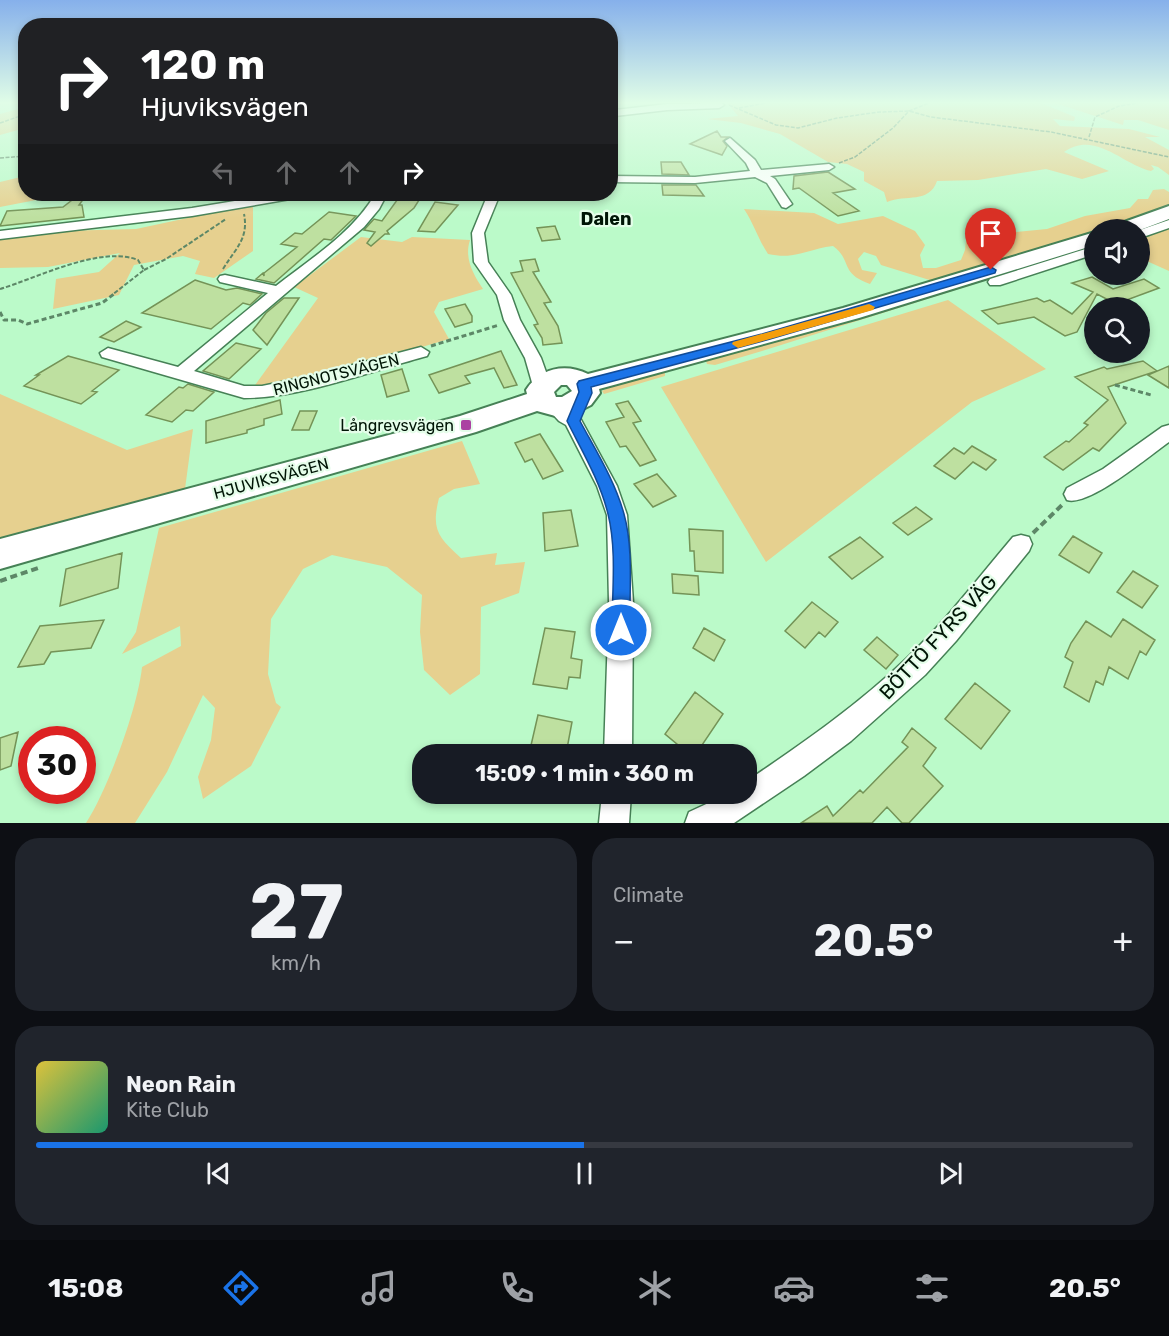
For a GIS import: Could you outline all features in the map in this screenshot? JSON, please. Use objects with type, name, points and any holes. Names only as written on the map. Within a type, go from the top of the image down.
[{"type":"main road","points":[[1150,219],[1169,212]]},
{"type":"main road","name":"HJUVIKSVÄGEN","points":[[3,566],[466,424],[819,322],[1084,241]]},
{"type":"street","points":[[730,141],[751,162],[757,174],[771,181],[786,204]]},
{"type":"street","points":[[618,179],[695,180],[829,166]]},
{"type":"street","points":[[0,235],[242,207],[267,201]]},
{"type":"street","points":[[181,373],[360,224],[377,201]]},
{"type":"street","points":[[491,201],[478,233],[482,262],[504,295],[513,322],[533,358],[564,396],[607,486],[617,515],[621,611],[618,744]]},
{"type":"street","points":[[1150,231],[1169,224]]},
{"type":"street","points":[[995,282],[1084,254]]},
{"type":"street","points":[[225,279],[278,291]]},
{"type":"street","name":"RINGNOTSVÄGEN","points":[[108,353],[244,392],[262,392],[311,382],[421,352]]},
{"type":"street","points":[[533,358],[564,396]]},
{"type":"street","points":[[1074,495],[1113,472],[1169,432]]},
{"type":"street","name":"BÖTTÖ FYRS VÄG","points":[[700,823],[717,817],[754,793],[825,745],[854,722],[902,680],[923,658],[1021,544]]},
{"type":"path","points":[[829,166],[855,157],[875,141]]},
{"type":"path","points":[[1107,141],[1169,157]]},
{"type":"path","points":[[0,158],[18,157]]},
{"type":"path","points":[[0,312],[4,320],[18,320],[27,324],[102,303],[144,270],[165,262],[202,233],[242,207],[245,217],[245,235],[241,246],[225,266],[221,276],[225,279]]},
{"type":"path","points":[[0,289],[76,264],[110,257],[126,255],[136,258],[141,262],[144,270]]},
{"type":"path","points":[[421,352],[425,348],[452,338],[513,322]]},
{"type":"path","points":[[1115,385],[1151,395]]},
{"type":"path","points":[[1021,544],[1074,495]]},
{"type":"path","points":[[0,580],[3,566]]},
{"type":"shaded area","points":[[793,141],[1153,141],[1169,150],[1169,175],[1151,165],[1154,169],[1151,171],[1140,168],[1098,147],[1075,146],[1064,152],[1109,171],[1082,179],[1046,169],[978,180],[937,181],[933,188],[923,196],[887,202],[884,192],[864,181],[864,172],[847,164],[828,162]]},
{"type":"shaded area","points":[[18,178],[18,201],[31,201],[0,207],[0,182]]},
{"type":"shaded area","points":[[1164,189],[1169,192],[1169,208],[1137,219],[1084,219],[1084,237],[936,282],[881,265],[876,256],[864,252],[858,259],[862,270],[877,273],[870,284],[854,276],[839,251],[833,246],[786,256],[768,254],[744,209],[814,213],[838,224],[883,216],[915,231],[925,245],[920,255],[923,268],[936,268],[961,260],[965,250],[967,231],[993,228],[1015,232],[1047,229],[1085,216],[1130,208],[1138,199],[1148,199],[1153,190]]},
{"type":"shaded area","points":[[253,204],[253,251],[214,278],[195,274],[200,261],[183,256],[134,265],[119,295],[53,309],[56,279],[99,272],[120,253],[48,267],[0,268],[0,239],[60,231],[136,229]]},
{"type":"shaded area","points":[[1169,225],[1169,271],[1150,262],[1150,234]]},
{"type":"shaded area","points":[[361,237],[402,242],[412,237],[470,240],[469,259],[473,272],[483,289],[439,302],[434,312],[449,339],[317,378],[253,388],[318,298],[294,287]]},
{"type":"shaded area","points":[[1084,247],[1084,249],[762,351],[715,365],[707,364],[706,361]]},
{"type":"shaded area","points":[[948,300],[1046,369],[972,402],[766,562],[661,387]]},
{"type":"shaded area","points":[[665,371],[665,376],[604,394],[602,391],[622,381]]},
{"type":"shaded area","points":[[0,394],[127,450],[193,429],[185,489],[0,542]]},
{"type":"shaded area","points":[[462,441],[480,484],[454,489],[439,498],[436,518],[438,532],[461,558],[497,553],[495,565],[525,562],[519,593],[481,607],[480,674],[450,695],[424,670],[420,632],[422,595],[387,567],[332,555],[303,569],[271,619],[268,674],[276,703],[281,707],[251,766],[203,799],[198,777],[211,740],[215,708],[203,695],[167,772],[135,823],[86,823],[95,808],[121,747],[135,703],[142,667],[181,646],[180,626],[122,654],[136,632],[159,528]]},
{"type":"building","points":[[695,141],[723,141],[727,146],[722,155],[690,144]]},
{"type":"building","points":[[661,162],[681,162],[689,175],[662,174]]},
{"type":"building","points":[[828,172],[855,189],[833,193],[859,211],[838,216],[799,188],[793,189],[794,176]]},
{"type":"building","points":[[662,185],[696,185],[704,196],[663,195]]},
{"type":"building","points":[[71,201],[82,201],[79,205],[82,205],[84,217],[0,226],[7,211],[63,207]]},
{"type":"building","points":[[396,201],[418,201],[414,208],[387,231],[389,234],[385,234],[371,246],[367,243],[375,232],[364,230],[374,219],[382,221]]},
{"type":"building","points":[[435,202],[458,205],[435,232],[418,231]]},
{"type":"building","points":[[329,212],[356,216],[331,240],[324,239],[274,283],[256,279],[263,273],[264,276],[264,273],[297,247],[281,244],[295,233],[302,234]]},
{"type":"building","points":[[555,226],[560,239],[542,241],[537,228]]},
{"type":"building","points":[[535,259],[539,271],[533,272],[551,302],[544,303],[558,326],[562,343],[543,345],[542,338],[534,325],[538,324],[511,273],[523,271],[520,261]]},
{"type":"building","points":[[1084,279],[1084,285],[1106,285],[1113,289],[1125,285],[1150,285],[1150,283],[1159,288],[1135,297],[1103,297],[1097,294],[1095,297],[1088,297],[1093,292],[1072,283]]},
{"type":"building","points":[[195,280],[226,290],[237,288],[262,294],[250,305],[243,303],[211,329],[142,313]]},
{"type":"building","points":[[284,298],[299,298],[267,345],[253,330],[266,313]]},
{"type":"building","points":[[1037,298],[1044,302],[1050,300],[1072,314],[1084,301],[1084,319],[1077,332],[1065,336],[1034,317],[998,324],[982,311]]},
{"type":"building","points":[[465,304],[472,316],[472,322],[455,327],[445,309]]},
{"type":"building","points":[[126,321],[141,327],[114,342],[100,337]]},
{"type":"building","points":[[236,343],[261,349],[229,379],[203,371]]},
{"type":"building","points":[[501,351],[517,385],[504,388],[494,368],[465,376],[470,383],[439,393],[429,375]]},
{"type":"building","points":[[68,356],[119,370],[92,391],[97,392],[81,404],[24,386],[39,375],[36,375]]},
{"type":"building","points":[[1134,363],[1146,363],[1157,371],[1108,387],[1126,423],[1099,451],[1093,448],[1063,470],[1044,457],[1066,441],[1069,442],[1088,425],[1084,423],[1108,400],[1075,377],[1104,367],[1107,369]]},
{"type":"building","points":[[1169,366],[1169,388],[1148,375]]},
{"type":"building","points":[[402,369],[409,391],[387,397],[381,375]]},
{"type":"building","points":[[188,384],[214,392],[193,411],[186,410],[172,422],[146,415],[179,387],[183,388]]},
{"type":"building","points":[[280,400],[282,414],[264,419],[264,425],[247,430],[247,433],[206,443],[206,421]]},
{"type":"building","points":[[628,401],[641,421],[633,423],[656,460],[640,466],[626,446],[620,447],[606,422],[624,417],[616,404]]},
{"type":"building","points":[[300,411],[317,411],[309,430],[292,430]]},
{"type":"building","points":[[540,434],[563,471],[543,479],[532,459],[525,462],[515,443]]},
{"type":"building","points":[[972,446],[996,460],[986,470],[973,462],[955,479],[934,466],[954,448],[964,454]]},
{"type":"building","points":[[657,474],[676,496],[653,507],[634,484]]},
{"type":"building","points":[[916,507],[932,519],[908,535],[893,523]]},
{"type":"building","points":[[571,510],[578,546],[545,551],[543,513]]},
{"type":"building","points":[[689,529],[723,531],[723,573],[695,571],[694,551],[690,551]]},
{"type":"building","points":[[1073,536],[1102,553],[1089,573],[1059,555]]},
{"type":"building","points":[[860,537],[883,557],[852,579],[829,557]]},
{"type":"building","points":[[122,553],[118,588],[60,606],[66,569]]},
{"type":"building","points":[[1133,571],[1158,586],[1142,608],[1117,592]]},
{"type":"building","points":[[672,574],[698,576],[699,595],[673,593]]},
{"type":"building","points":[[812,602],[838,622],[825,637],[819,632],[805,648],[785,631]]},
{"type":"building","points":[[1123,619],[1155,640],[1146,655],[1140,651],[1128,679],[1109,667],[1103,685],[1096,681],[1089,702],[1064,687],[1073,662],[1065,657],[1071,643],[1086,621],[1111,637]]},
{"type":"building","points":[[104,620],[91,648],[51,652],[44,664],[18,667],[40,626]]},
{"type":"building","points":[[545,628],[575,632],[571,658],[582,660],[580,678],[569,677],[567,689],[533,684]]},
{"type":"building","points":[[704,628],[725,640],[714,661],[693,648]]},
{"type":"building","points":[[877,637],[898,655],[886,669],[864,650]]},
{"type":"building","points":[[975,683],[1010,711],[981,749],[945,719]]},
{"type":"building","points":[[695,692],[723,714],[703,744],[677,744],[665,734]]},
{"type":"building","points":[[538,715],[572,722],[568,744],[531,744]]},
{"type":"building","points":[[912,728],[936,748],[923,766],[943,786],[909,823],[902,823],[887,807],[872,823],[801,823],[827,806],[833,816],[860,790],[863,793],[908,747],[902,742]]},
{"type":"building","points":[[18,732],[11,766],[0,770],[0,738]]},
{"type":"slow traffic","points":[[738,344],[869,307]]},
{"type":"place","name":"Långrevsvägen","points":[[466,425]]},
{"type":"district","name":"Dalen","points":[[606,219]]},
{"type":"route","points":[[621,630],[620,546],[617,515],[607,486],[573,421],[580,400],[586,393],[584,384],[766,337],[991,270]]}]
